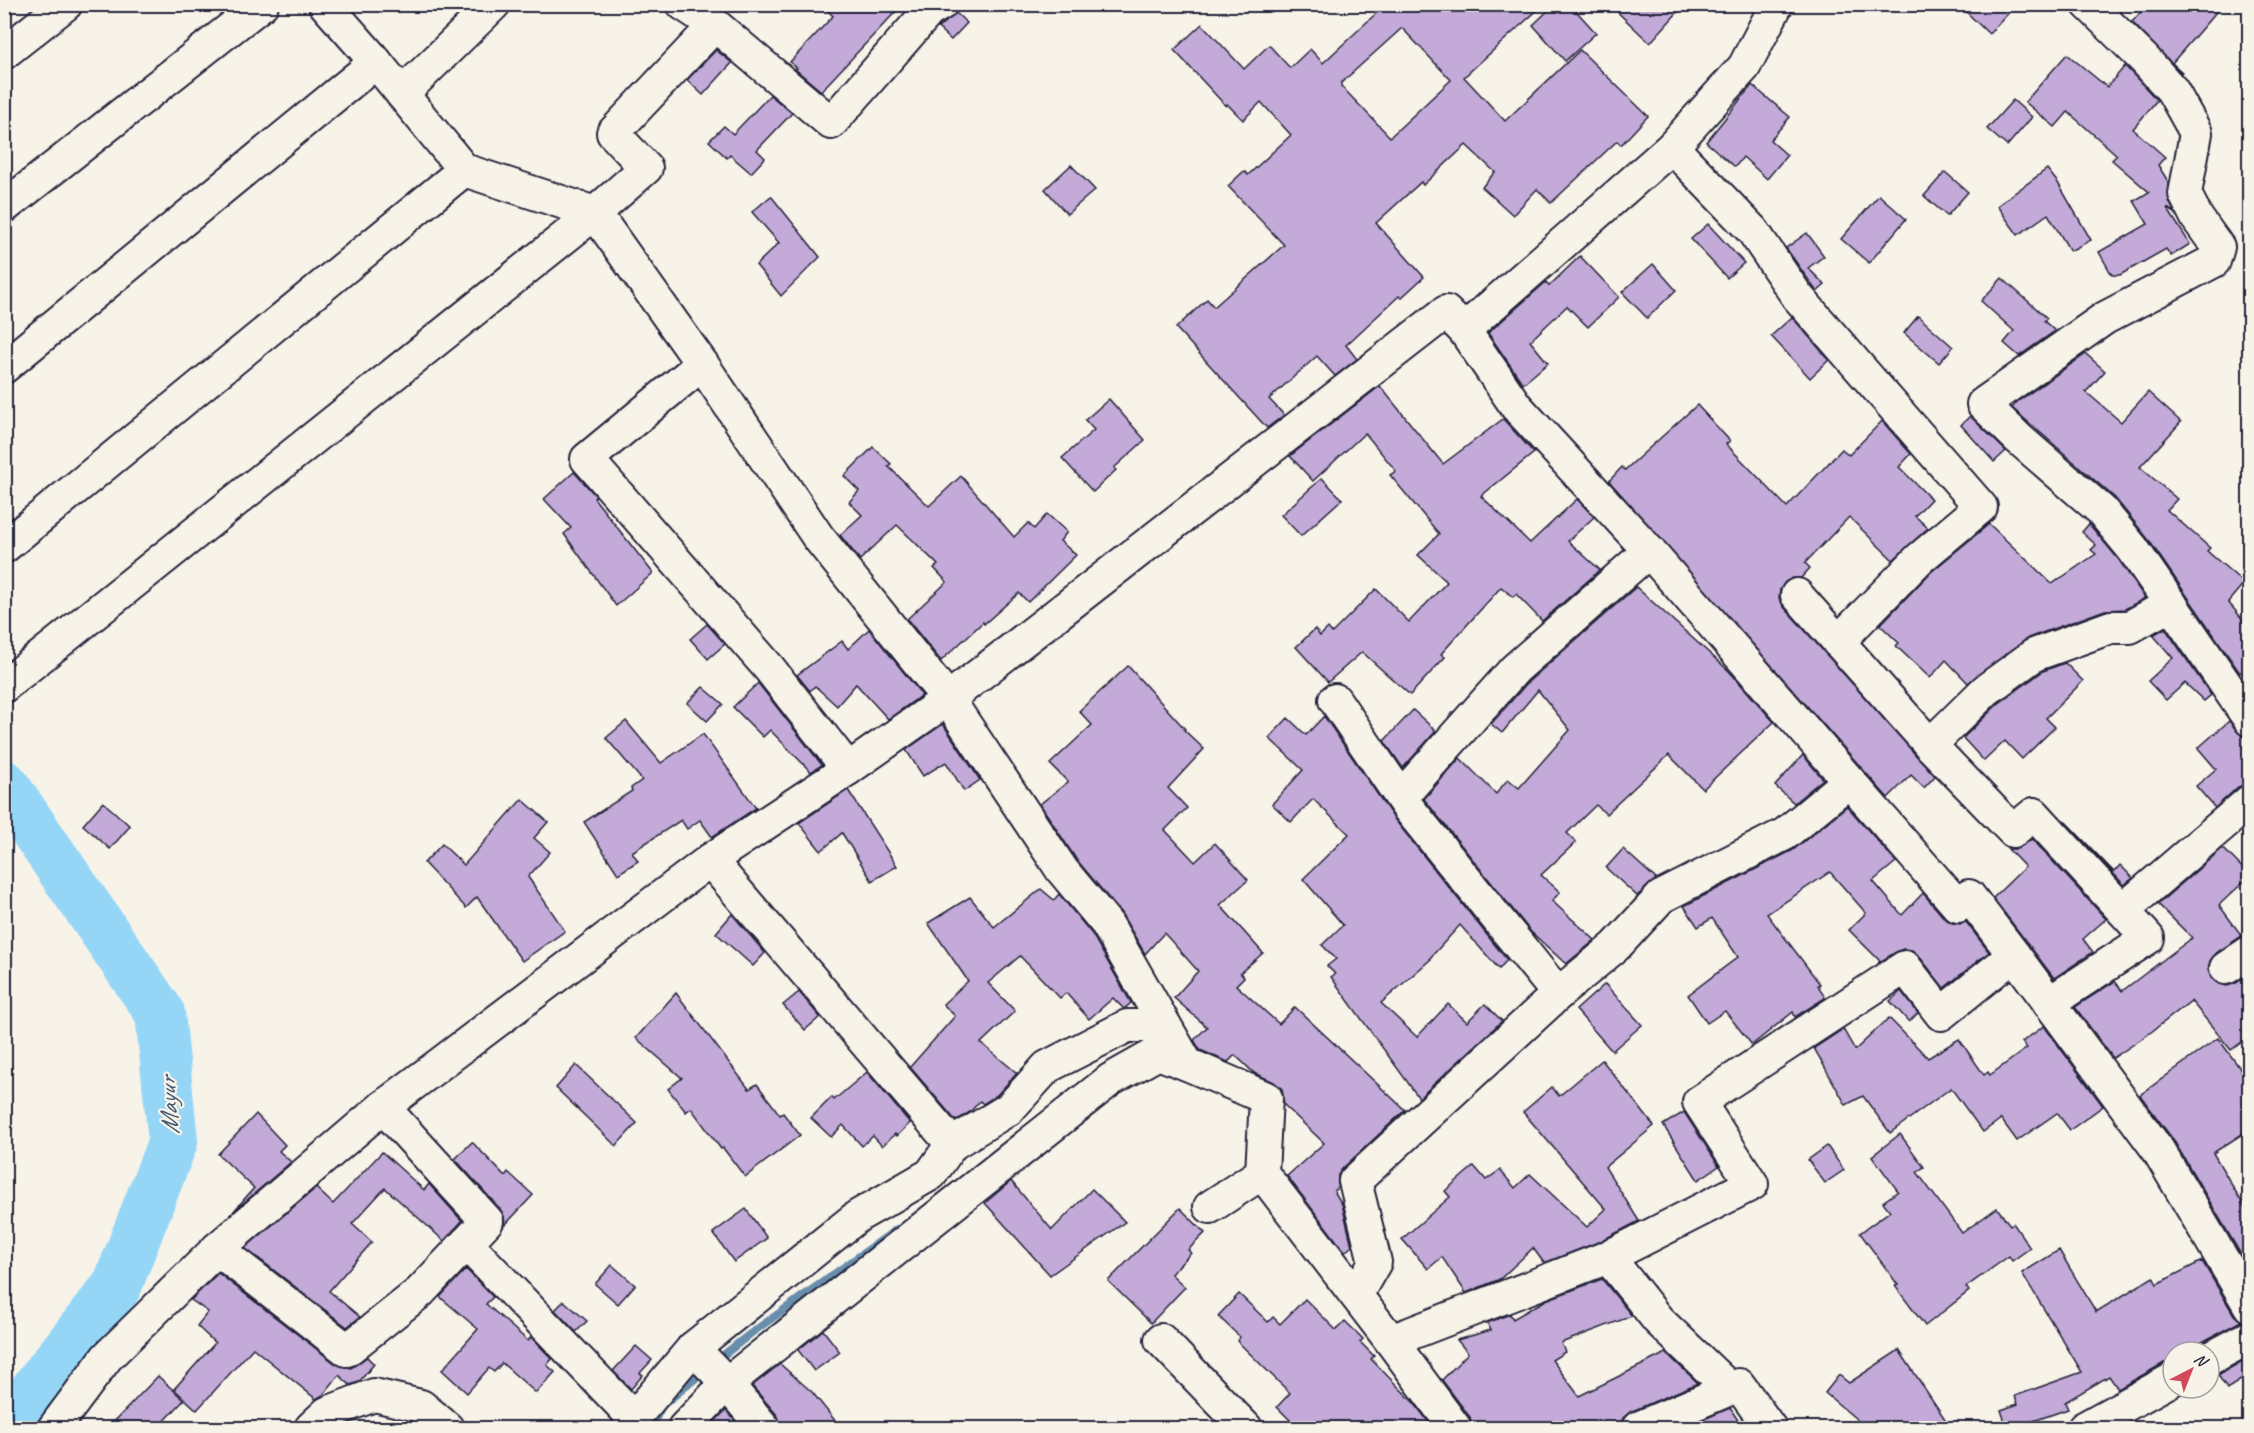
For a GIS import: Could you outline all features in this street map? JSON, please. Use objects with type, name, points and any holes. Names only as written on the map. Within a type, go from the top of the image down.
[{"type":"street","points":[[4,53],[66,4]]},
{"type":"street","points":[[4,207],[262,4]]},
{"type":"street","points":[[325,4],[376,62],[464,170],[595,213],[702,364],[818,537],[948,699],[1062,870],[1107,924],[1187,1064]]},
{"type":"street","points":[[402,94],[494,4]]},
{"type":"street","points":[[683,4],[715,25],[831,123],[929,11],[941,4]]},
{"type":"street","points":[[1464,330],[1672,147],[1744,67],[1776,4]]},
{"type":"street","points":[[2088,4],[2167,84],[2196,133],[2185,194],[2197,218],[2218,247],[2214,261],[2105,318],[1983,404],[2019,439],[2101,510],[2133,549],[2250,720]]},
{"type":"street","points":[[4,686],[595,213],[646,168],[613,133],[715,25]]},
{"type":"street","points":[[4,367],[376,62]]},
{"type":"street","points":[[1672,147],[1753,231],[1797,296],[1981,507],[1919,559],[1838,642]]},
{"type":"street","points":[[4,547],[464,170]]},
{"type":"street","points":[[54,1428],[107,1357],[217,1249],[383,1107],[710,860],[848,769],[948,699],[1446,312],[1464,330],[1516,406],[1649,551],[1958,906],[1969,896],[2158,1150],[2250,1306]]},
{"type":"street","points":[[702,364],[587,459],[769,668],[848,769]]},
{"type":"street","points":[[1401,797],[1515,669],[1649,551]]},
{"type":"street","points":[[1797,595],[1930,745],[2013,831],[2034,814],[2148,938],[2049,1003]]},
{"type":"street","points":[[1930,745],[1986,690],[2034,655],[2111,627],[2130,627],[2171,604]]},
{"type":"street","points":[[1335,700],[1401,797],[1558,994]]},
{"type":"street","points":[[1356,1295],[1375,1262],[1355,1180],[1558,994],[1616,945],[1661,897],[1785,834],[1849,782]]},
{"type":"street","points":[[2123,910],[2250,801]]},
{"type":"street","points":[[710,860],[952,1144]]},
{"type":"street","points":[[1391,1341],[1608,1257],[1752,1184],[1699,1102],[1905,967],[1941,1014],[2014,955]]},
{"type":"street","points":[[466,1243],[631,1423],[693,1348],[858,1216],[931,1174],[952,1144],[1009,1109],[1047,1067],[1127,1026],[1165,1026]]},
{"type":"street","points":[[684,1428],[724,1381],[1110,1080],[1158,1053],[1266,1098],[1262,1173],[1455,1428]]},
{"type":"street","points":[[217,1249],[347,1350],[420,1292],[487,1221],[383,1107]]},
{"type":"street","points":[[1210,1207],[1262,1173]]},
{"type":"street","points":[[1608,1257],[1658,1320],[1730,1389]]},
{"type":"street","points":[[2221,1353],[2250,1337]]},
{"type":"street","points":[[1161,1340],[1246,1428]]},
{"type":"street","points":[[693,1348],[764,1428]]},
{"type":"street","points":[[1638,1428],[1739,1385],[1770,1428]]},
{"type":"street","points":[[2084,1428],[2161,1386]]},
{"type":"street","points":[[311,1428],[327,1413],[374,1395],[421,1406],[447,1428]]},
{"type":"building","points":[[821,4],[903,4],[821,91],[790,62],[833,16]]},
{"type":"building","points":[[1381,4],[1544,4],[1464,77],[1505,121],[1580,50],[1648,116],[1621,145],[1617,141],[1551,203],[1537,189],[1513,215],[1482,187],[1495,172],[1466,145],[1423,185],[1421,182],[1376,223],[1424,277],[1401,298],[1399,296],[1346,345],[1357,359],[1335,376],[1317,356],[1269,399],[1284,415],[1267,428],[1176,328],[1207,299],[1214,307],[1284,245],[1228,186],[1244,171],[1248,175],[1291,135],[1261,102],[1243,120],[1227,104],[1226,106],[1174,50],[1202,24],[1244,69],[1269,45],[1290,68],[1310,49],[1323,63],[1383,7]],"holes":[[[1402,28],[1451,80],[1390,137],[1341,86],[1341,83]]]},
{"type":"building","points":[[1555,4],[1570,4],[1596,33],[1565,61],[1533,25]]},
{"type":"building","points":[[1609,4],[1685,4],[1650,43]]},
{"type":"building","points":[[1958,4],[2017,4],[1989,34]]},
{"type":"building","points":[[2148,4],[2223,4],[2172,63],[2181,73],[2132,22]]},
{"type":"building","points":[[956,13],[967,23],[951,40],[938,28]]},
{"type":"building","points":[[716,50],[732,63],[703,95],[687,80]]},
{"type":"building","points":[[2067,54],[2107,87],[2125,66],[2157,100],[2133,129],[2165,157],[2158,165],[2169,183],[2169,201],[2175,213],[2167,208],[2190,244],[2171,256],[2166,249],[2120,275],[2112,275],[2099,252],[2148,224],[2134,201],[2149,192],[2112,160],[2117,155],[2068,112],[2055,127],[2025,102]]},
{"type":"building","points":[[1752,85],[1790,117],[1770,140],[1787,155],[1767,179],[1743,157],[1735,167],[1706,142]]},
{"type":"building","points":[[770,95],[792,113],[757,150],[765,158],[751,173],[730,155],[727,158],[709,141],[724,126],[733,134]]},
{"type":"building","points":[[2013,100],[2032,117],[2007,146],[1987,129]]},
{"type":"building","points":[[1071,165],[1095,190],[1067,214],[1045,189]]},
{"type":"building","points":[[2047,169],[2058,183],[2091,240],[2070,251],[2048,214],[2018,235],[1997,206]]},
{"type":"building","points":[[1945,172],[1968,192],[1947,216],[1924,196]]},
{"type":"building","points":[[1879,195],[1906,219],[1869,263],[1841,239]]},
{"type":"building","points":[[771,196],[820,257],[781,296],[756,265],[779,243],[752,212]]},
{"type":"building","points":[[1708,224],[1744,263],[1727,278],[1691,239]]},
{"type":"building","points":[[1807,233],[1824,256],[1808,268],[1825,285],[1817,292],[1786,248]]},
{"type":"building","points":[[1580,256],[1619,297],[1588,327],[1567,306],[1530,341],[1548,363],[1523,384],[1488,333],[1546,282],[1549,286]]},
{"type":"building","points":[[1653,264],[1676,290],[1647,318],[1622,292]]},
{"type":"building","points":[[2002,278],[2047,318],[2044,321],[2055,331],[2019,356],[2004,343],[2014,331],[1981,301]]},
{"type":"building","points":[[1918,316],[1953,347],[1939,363],[1904,333]]},
{"type":"building","points":[[1792,317],[1829,360],[1810,378],[1771,336]]},
{"type":"building","points":[[2086,354],[2105,371],[2086,392],[2121,422],[2148,392],[2181,422],[2140,467],[2177,499],[2167,510],[2210,548],[2207,551],[2244,583],[2228,602],[2250,628],[2250,665],[2240,673],[2148,539],[2115,498],[2012,408],[2017,402]]},
{"type":"building","points":[[1380,386],[1443,464],[1503,419],[1534,453],[1481,496],[1530,543],[1577,499],[1594,517],[1568,541],[1600,570],[1542,621],[1516,594],[1513,597],[1501,587],[1441,654],[1445,657],[1410,695],[1362,652],[1328,682],[1296,647],[1315,629],[1320,636],[1328,628],[1332,633],[1376,589],[1409,622],[1447,582],[1418,555],[1439,534],[1390,475],[1396,471],[1365,433],[1313,481],[1290,456]]},
{"type":"building","points":[[1109,399],[1145,440],[1114,468],[1116,470],[1093,492],[1062,458],[1094,430],[1085,420]]},
{"type":"building","points":[[1697,405],[1730,441],[1726,444],[1787,507],[1842,449],[1849,455],[1882,421],[1911,454],[1899,467],[1931,499],[1915,516],[1928,528],[1893,560],[1849,517],[1805,563],[1810,568],[1801,578],[1793,578],[1785,582],[1780,590],[1779,598],[1784,607],[1935,776],[1924,788],[1911,775],[1888,798],[1609,481],[1622,467],[1625,470]]},
{"type":"building","points":[[1970,416],[2006,451],[1994,462],[1961,425]]},
{"type":"building","points":[[873,447],[891,464],[888,466],[929,506],[961,476],[1014,537],[1028,523],[1034,529],[1047,514],[1067,532],[1060,541],[1076,555],[1028,602],[1019,593],[941,661],[907,619],[947,582],[934,568],[938,565],[897,525],[860,560],[840,535],[862,515],[849,502],[859,491],[844,476]]},
{"type":"building","points":[[574,472],[596,496],[594,498],[653,573],[616,606],[564,534],[571,528],[544,499]]},
{"type":"building","points":[[1322,478],[1342,499],[1301,536],[1281,515]]},
{"type":"building","points":[[1989,524],[2052,584],[2096,554],[2091,550],[2096,545],[2082,532],[2089,524],[2119,560],[2145,598],[2125,609],[2105,610],[2028,638],[1968,683],[1946,660],[1930,678],[1896,646],[1899,643],[1880,625],[1931,572]]},
{"type":"building","points":[[1636,587],[1729,671],[1774,722],[1703,789],[1669,755],[1606,814],[1596,805],[1567,833],[1576,842],[1541,875],[1560,892],[1552,901],[1595,940],[1566,964],[1531,932],[1424,799],[1460,758],[1496,794],[1508,779],[1519,788],[1570,730],[1538,690],[1502,733],[1491,724],[1528,682]]},
{"type":"building","points":[[707,624],[725,644],[708,659],[690,639]]},
{"type":"building","points":[[2165,628],[2211,695],[2204,701],[2185,683],[2166,700],[2148,681],[2173,658],[2153,635]]},
{"type":"building","points":[[869,629],[922,695],[888,719],[856,684],[837,706],[815,686],[810,691],[797,675],[842,641],[848,649]]},
{"type":"building","points":[[2065,663],[2083,681],[2046,718],[2055,727],[2022,759],[2005,741],[1984,761],[1963,738],[1998,704],[2043,671]]},
{"type":"building","points":[[1128,666],[1184,730],[1204,749],[1168,788],[1187,808],[1165,830],[1195,862],[1215,843],[1248,880],[1220,905],[1263,953],[1240,973],[1244,977],[1236,985],[1279,1024],[1295,1007],[1405,1110],[1338,1175],[1338,1187],[1334,1191],[1342,1204],[1352,1246],[1345,1252],[1287,1176],[1324,1143],[1284,1105],[1282,1089],[1274,1082],[1254,1073],[1235,1055],[1228,1062],[1200,1050],[1194,1040],[1207,1027],[1174,998],[1198,971],[1164,933],[1145,954],[1121,913],[1076,859],[1040,804],[1068,782],[1050,764],[1092,725],[1079,711]]},
{"type":"building","points":[[758,683],[822,765],[811,772],[770,730],[763,737],[733,707]]},
{"type":"building","points":[[703,687],[723,704],[707,721],[687,703]]},
{"type":"building","points":[[1413,710],[1436,731],[1403,768],[1384,741]]},
{"type":"building","points":[[1324,716],[1395,820],[1507,960],[1499,969],[1460,925],[1431,959],[1381,1003],[1417,1037],[1448,1004],[1467,1022],[1485,1004],[1502,1021],[1419,1098],[1331,977],[1335,974],[1327,966],[1336,959],[1322,945],[1343,925],[1303,879],[1349,834],[1313,799],[1291,822],[1272,804],[1303,770],[1269,738],[1288,718],[1306,735]]},
{"type":"building","points":[[626,721],[661,763],[703,734],[756,808],[712,837],[700,820],[687,829],[681,820],[632,852],[638,861],[618,874],[584,822],[632,791],[631,788],[642,780],[606,738]]},
{"type":"building","points":[[2229,721],[2242,736],[2250,738],[2250,783],[2238,787],[2215,808],[2196,786],[2216,769],[2198,748]]},
{"type":"building","points":[[943,724],[980,780],[964,791],[946,762],[923,776],[906,750]]},
{"type":"building","points":[[1803,755],[1823,779],[1794,803],[1775,786]]},
{"type":"building","points":[[848,790],[897,866],[872,881],[842,833],[821,851],[799,823]]},
{"type":"building","points":[[522,799],[548,822],[534,838],[550,852],[528,877],[565,931],[522,961],[477,897],[466,908],[424,863],[442,844],[464,865]]},
{"type":"building","points":[[103,802],[130,826],[110,849],[83,825]]},
{"type":"building","points":[[1847,806],[1896,862],[1873,881],[1902,915],[1923,893],[1944,918],[1952,923],[1966,922],[1989,952],[1944,988],[1912,950],[1903,949],[1878,963],[1880,961],[1849,930],[1866,913],[1830,872],[1767,914],[1820,984],[1818,985],[1825,998],[1795,1017],[1793,1012],[1752,1045],[1725,1011],[1707,1023],[1688,995],[1738,957],[1712,918],[1698,927],[1684,906],[1793,850]]},
{"type":"building","points":[[2064,820],[2114,872],[2120,865],[2133,878],[2124,885]]},
{"type":"building","points":[[2032,839],[2106,919],[2083,939],[2093,952],[2054,978],[1993,898],[2025,867],[2008,849],[2017,849]]},
{"type":"building","points":[[2223,848],[2250,876],[2219,905],[2242,936],[2216,953],[2210,961],[2208,970],[2211,978],[2227,986],[2250,974],[2250,1036],[2231,1050],[2191,1001],[2113,1058],[2075,1007],[2115,981],[2122,991],[2192,938],[2158,904]]},
{"type":"building","points":[[1623,849],[1656,879],[1637,896],[1606,868]]},
{"type":"building","points":[[1041,889],[1054,900],[1059,894],[1092,934],[1131,1003],[1124,1009],[1113,998],[1089,1019],[1066,993],[1060,998],[1020,956],[988,983],[1015,1011],[981,1043],[1017,1073],[997,1095],[983,1104],[980,1101],[970,1112],[956,1121],[910,1067],[955,1016],[943,1004],[968,981],[928,923],[970,897],[994,927]]},
{"type":"building","points":[[732,914],[765,953],[753,966],[716,933]]},
{"type":"building","points":[[1605,984],[1642,1025],[1612,1051],[1576,1010]]},
{"type":"building","points":[[1901,991],[1918,1013],[1909,1022],[1890,1001]]},
{"type":"building","points":[[799,992],[820,1017],[805,1030],[783,1005]]},
{"type":"building","points":[[676,993],[749,1089],[757,1084],[780,1115],[783,1113],[800,1135],[745,1177],[691,1108],[686,1112],[668,1089],[682,1078],[636,1038]]},
{"type":"building","points":[[1889,1018],[1928,1058],[1959,1039],[1984,1075],[1988,1072],[1990,1075],[2027,1048],[2022,1042],[2044,1026],[2103,1106],[2070,1130],[2057,1113],[2017,1141],[2001,1119],[1983,1132],[1951,1088],[1890,1133],[1863,1096],[1846,1105],[1814,1048],[1843,1029],[1855,1050]]},
{"type":"building","points":[[2218,1038],[2250,1082],[2250,1129],[2213,1153],[2250,1216],[2250,1270],[2174,1141],[2140,1095]]},
{"type":"building","points":[[1602,1060],[1654,1126],[1605,1167],[1639,1221],[1601,1241],[1544,1263],[1533,1248],[1500,1279],[1466,1293],[1442,1257],[1428,1269],[1402,1239],[1450,1197],[1445,1191],[1474,1166],[1486,1180],[1500,1170],[1515,1188],[1530,1174],[1587,1227],[1606,1209],[1523,1112],[1552,1087],[1559,1096]]},
{"type":"building","points":[[576,1065],[637,1123],[616,1146],[556,1088]]},
{"type":"building","points":[[867,1072],[910,1123],[882,1146],[873,1136],[862,1146],[843,1125],[831,1137],[811,1118],[832,1097],[834,1100]]},
{"type":"building","points":[[1684,1112],[1719,1166],[1698,1180],[1663,1125]]},
{"type":"building","points":[[256,1114],[285,1145],[279,1151],[291,1162],[233,1212],[254,1188],[218,1154]]},
{"type":"building","points":[[1900,1134],[1924,1167],[1917,1172],[1962,1233],[1997,1208],[2010,1225],[2013,1223],[2030,1248],[2012,1261],[2009,1256],[1966,1287],[1969,1291],[1925,1326],[1860,1233],[1890,1211],[1883,1202],[1898,1191],[1872,1156]]},
{"type":"building","points":[[472,1142],[505,1176],[508,1172],[533,1195],[505,1225],[500,1209],[455,1159]]},
{"type":"building","points":[[1827,1146],[1844,1170],[1825,1183],[1808,1160]]},
{"type":"building","points":[[382,1152],[424,1190],[429,1184],[462,1221],[444,1241],[385,1188],[352,1224],[372,1242],[329,1291],[360,1317],[347,1327],[245,1248],[316,1188],[333,1204]]},
{"type":"building","points":[[1011,1181],[1052,1230],[1092,1189],[1125,1222],[1050,1275],[985,1203]]},
{"type":"building","points":[[1180,1208],[1205,1233],[1188,1250],[1191,1253],[1171,1274],[1185,1287],[1151,1323],[1108,1281]]},
{"type":"building","points":[[746,1209],[767,1238],[734,1262],[713,1233]]},
{"type":"building","points":[[2059,1250],[2096,1312],[2153,1277],[2157,1284],[2202,1261],[2234,1315],[2241,1321],[2206,1340],[2161,1340],[2161,1365],[2118,1389],[2109,1376],[2065,1402],[2068,1409],[2007,1428],[2001,1410],[2018,1404],[2015,1396],[2082,1372],[2022,1273]]},
{"type":"building","points":[[612,1265],[635,1285],[618,1304],[595,1284]]},
{"type":"building","points":[[466,1269],[493,1297],[486,1304],[528,1341],[531,1337],[552,1359],[547,1365],[555,1372],[536,1393],[502,1363],[494,1372],[489,1368],[467,1393],[442,1370],[478,1329],[440,1297]]},
{"type":"building","points":[[218,1273],[336,1364],[351,1368],[367,1357],[374,1364],[359,1382],[350,1385],[339,1375],[323,1395],[316,1399],[253,1348],[197,1410],[174,1389],[215,1343],[197,1326],[208,1312],[191,1300]]},
{"type":"building","points":[[1602,1279],[1632,1316],[1561,1343],[1565,1352],[1552,1360],[1579,1396],[1666,1353],[1698,1383],[1630,1412],[1623,1418],[1620,1428],[1473,1428],[1470,1417],[1442,1380],[1468,1353],[1457,1340],[1491,1330],[1487,1323],[1510,1314],[1513,1319],[1546,1300]]},
{"type":"building","points":[[1239,1294],[1268,1322],[1273,1317],[1280,1324],[1305,1299],[1336,1330],[1345,1321],[1363,1339],[1360,1342],[1374,1356],[1371,1359],[1415,1404],[1433,1428],[1298,1428],[1277,1407],[1290,1393],[1237,1341],[1240,1337],[1218,1316]]},
{"type":"building","points":[[564,1301],[587,1321],[576,1332],[555,1310]]},
{"type":"building","points":[[823,1330],[840,1352],[814,1371],[798,1350]]},
{"type":"building","points":[[636,1346],[652,1360],[640,1373],[643,1375],[631,1389],[613,1371]]},
{"type":"building","points":[[1899,1350],[1951,1428],[1867,1428],[1825,1393],[1839,1375],[1849,1383]]},
{"type":"building","points":[[2246,1359],[2250,1364],[2250,1374],[2227,1389],[2221,1380],[2221,1373]]},
{"type":"building","points":[[780,1364],[812,1392],[841,1428],[781,1428],[778,1416],[752,1386]]},
{"type":"building","points":[[158,1376],[184,1400],[158,1428],[108,1428]]},
{"type":"building","points":[[1730,1408],[1743,1428],[1683,1428]]},
{"type":"building","points":[[726,1410],[741,1428],[715,1428],[711,1425]]},
{"type":"waterway","name":"Mayur","points":[[4,785],[160,1013],[173,1141],[117,1286],[40,1383],[8,1428]]},
{"type":"waterway","points":[[716,1361],[897,1229]]},
{"type":"waterway","points":[[651,1428],[662,1406],[706,1370]]},
{"type":"waterway","points":[[344,1428],[348,1426],[380,1428]]}]
